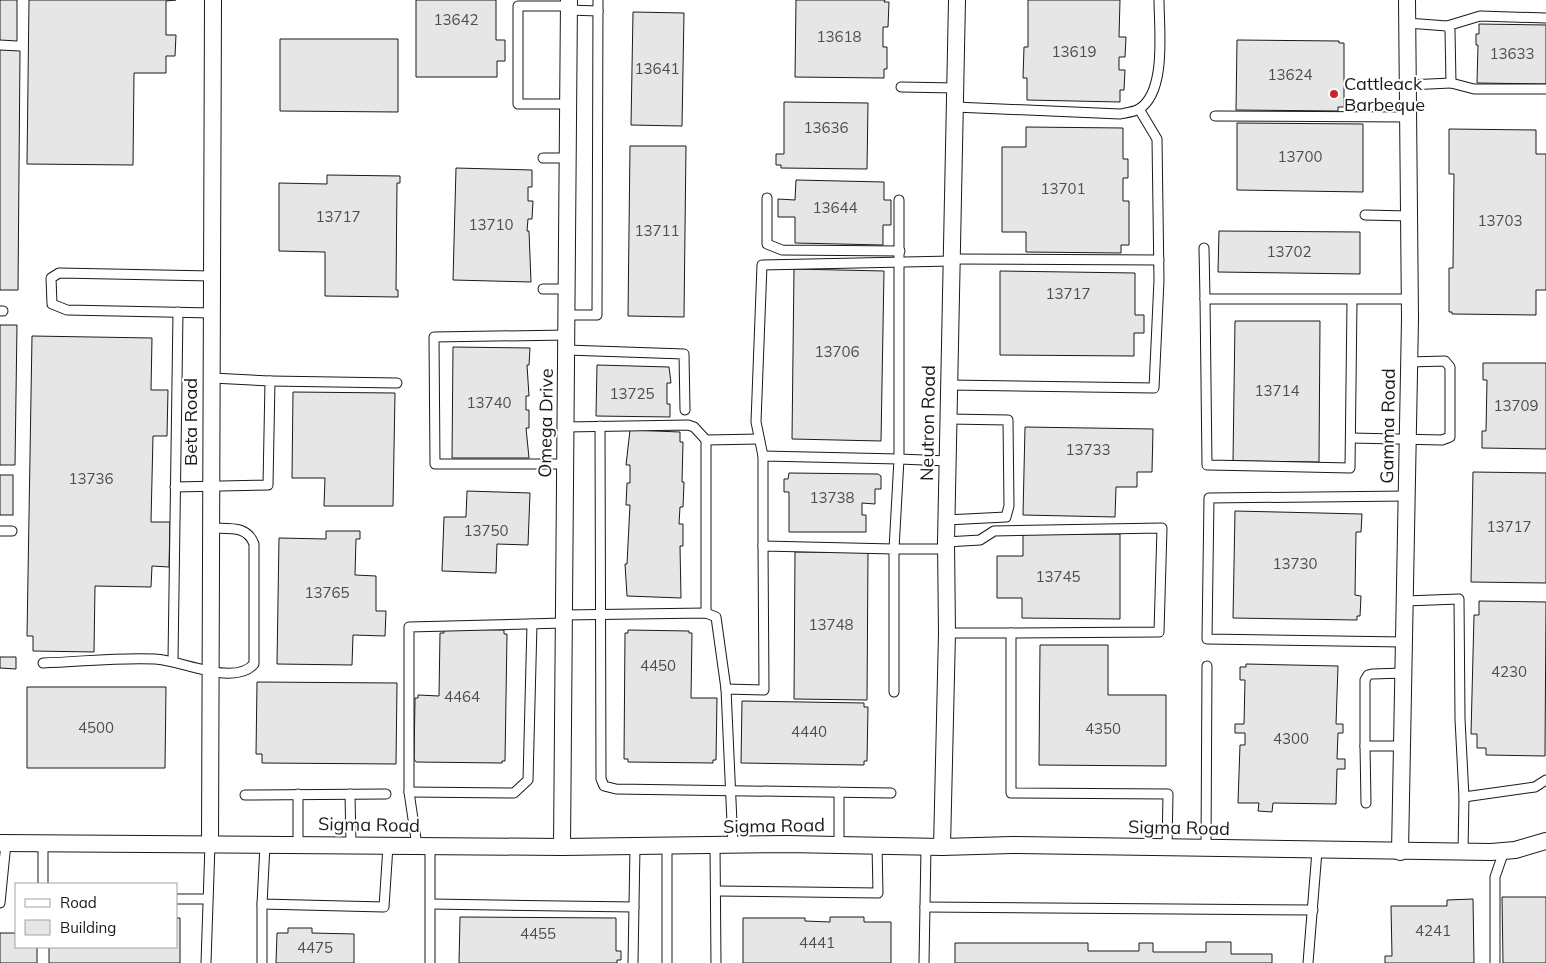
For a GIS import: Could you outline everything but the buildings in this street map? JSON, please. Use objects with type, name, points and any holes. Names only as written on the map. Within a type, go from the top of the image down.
[{"type":"street","name":"Beta Road","points":[[210,844],[213,0]]},
{"type":"street","name":"Neutron Road","points":[[942,847],[947,633],[946,520],[957,0]]},
{"type":"street","name":"Gamma Road","points":[[1400,852],[1410,299],[1407,0]]},
{"type":"street","name":"Omega Drive","points":[[562,847],[569,5]]},
{"type":"street","name":"Sigma Road","points":[[3,843],[562,847],[839,845],[942,847],[1012,845],[1463,852],[1504,851],[1546,842]]},
{"type":"lane","points":[[567,315],[597,315],[598,0]]},
{"type":"lane","points":[[955,108],[1120,114],[1139,109],[1149,99],[1156,86],[1159,64],[1159,0]]},
{"type":"lane","points":[[568,104],[518,104],[518,6],[569,5],[598,11]]},
{"type":"lane","points":[[1407,24],[1447,26],[1480,16],[1546,18]]},
{"type":"lane","points":[[1447,26],[1450,30],[1451,83]]},
{"type":"lane","points":[[1408,85],[1451,83],[1474,89],[1546,89]]},
{"type":"lane","points":[[901,87],[955,88]]},
{"type":"lane","points":[[949,386],[1154,388],[1159,260],[1157,139],[1139,109]]},
{"type":"lane","points":[[1215,116],[1408,117]]},
{"type":"lane","points":[[543,158],[568,158]]},
{"type":"lane","points":[[767,198],[767,244],[773,248],[782,250],[900,251]]},
{"type":"lane","points":[[894,692],[894,548],[899,459],[899,200]]},
{"type":"lane","points":[[1366,215],[1409,216]]},
{"type":"lane","points":[[1204,248],[1207,466],[1350,468],[1352,301]]},
{"type":"lane","points":[[726,689],[764,690],[763,456],[756,422],[762,265],[952,260],[1159,260]]},
{"type":"lane","points":[[212,276],[59,273],[51,278],[52,304],[67,310],[212,313]]},
{"type":"lane","points":[[543,289],[567,289]]},
{"type":"lane","points":[[1205,299],[1352,301],[1410,299]]},
{"type":"lane","points":[[173,660],[178,312]]},
{"type":"lane","points":[[565,464],[435,464],[434,336],[566,342],[684,354],[685,410]]},
{"type":"lane","points":[[1351,438],[1442,440],[1450,437],[1450,367],[1445,362],[1409,362]]},
{"type":"lane","points":[[212,378],[397,383]]},
{"type":"lane","points":[[176,487],[268,485],[270,381]]},
{"type":"lane","points":[[946,520],[1006,517],[1009,506],[1008,420],[948,419]]},
{"type":"lane","points":[[566,426],[688,425],[694,427],[706,440],[706,613]]},
{"type":"lane","points":[[600,426],[600,778],[604,786],[616,790],[891,793]]},
{"type":"lane","points":[[706,440],[759,439]]},
{"type":"lane","points":[[763,456],[948,461]]},
{"type":"lane","points":[[1404,642],[1208,639],[1208,562],[1210,498],[1407,496]]},
{"type":"lane","points":[[43,663],[173,660],[210,672],[238,673],[254,664],[256,549],[249,533],[242,529],[211,528]]},
{"type":"lane","points":[[763,546],[894,548],[946,546],[980,540],[994,531],[1162,528],[1160,632],[947,633]]},
{"type":"lane","points":[[0,531],[12,531]]},
{"type":"lane","points":[[1405,602],[1459,599],[1460,719],[1464,797],[1463,852]]},
{"type":"lane","points":[[430,963],[431,904],[424,846],[409,792],[409,627],[532,624],[600,614],[706,613],[716,617],[726,689],[733,845]]},
{"type":"lane","points":[[409,792],[514,793],[528,780],[532,624]]},
{"type":"lane","points":[[1012,633],[1012,793],[1168,794],[1167,848]]},
{"type":"lane","points":[[1206,849],[1207,666]]},
{"type":"lane","points":[[1366,803],[1365,680],[1368,675],[1404,673]]},
{"type":"lane","points":[[1366,746],[1402,746]]},
{"type":"lane","points":[[1464,797],[1535,787],[1546,780]]},
{"type":"lane","points":[[839,792],[839,845]]},
{"type":"lane","points":[[298,794],[298,845]]},
{"type":"lane","points":[[350,794],[351,845]]},
{"type":"lane","points":[[245,795],[386,794]]},
{"type":"lane","points":[[0,904],[3,843]]},
{"type":"lane","points":[[43,843],[43,883]]},
{"type":"lane","points":[[206,963],[210,844]]},
{"type":"lane","points":[[262,963],[265,844]]},
{"type":"lane","points":[[262,904],[384,907],[388,846]]},
{"type":"lane","points":[[716,846],[716,963]]},
{"type":"lane","points":[[716,891],[878,893],[877,846]]},
{"type":"lane","points":[[633,963],[635,847]]},
{"type":"lane","points":[[667,963],[668,847]]},
{"type":"lane","points":[[924,963],[926,847]]},
{"type":"lane","points":[[1308,963],[1318,851]]},
{"type":"lane","points":[[1495,963],[1495,877],[1504,851]]},
{"type":"lane","points":[[178,899],[207,899]]},
{"type":"lane","points":[[431,904],[634,907]]},
{"type":"lane","points":[[925,907],[1313,910]]},
{"type":"place","name":"Cattleack Barbeque","points":[[1334,94]]}]
